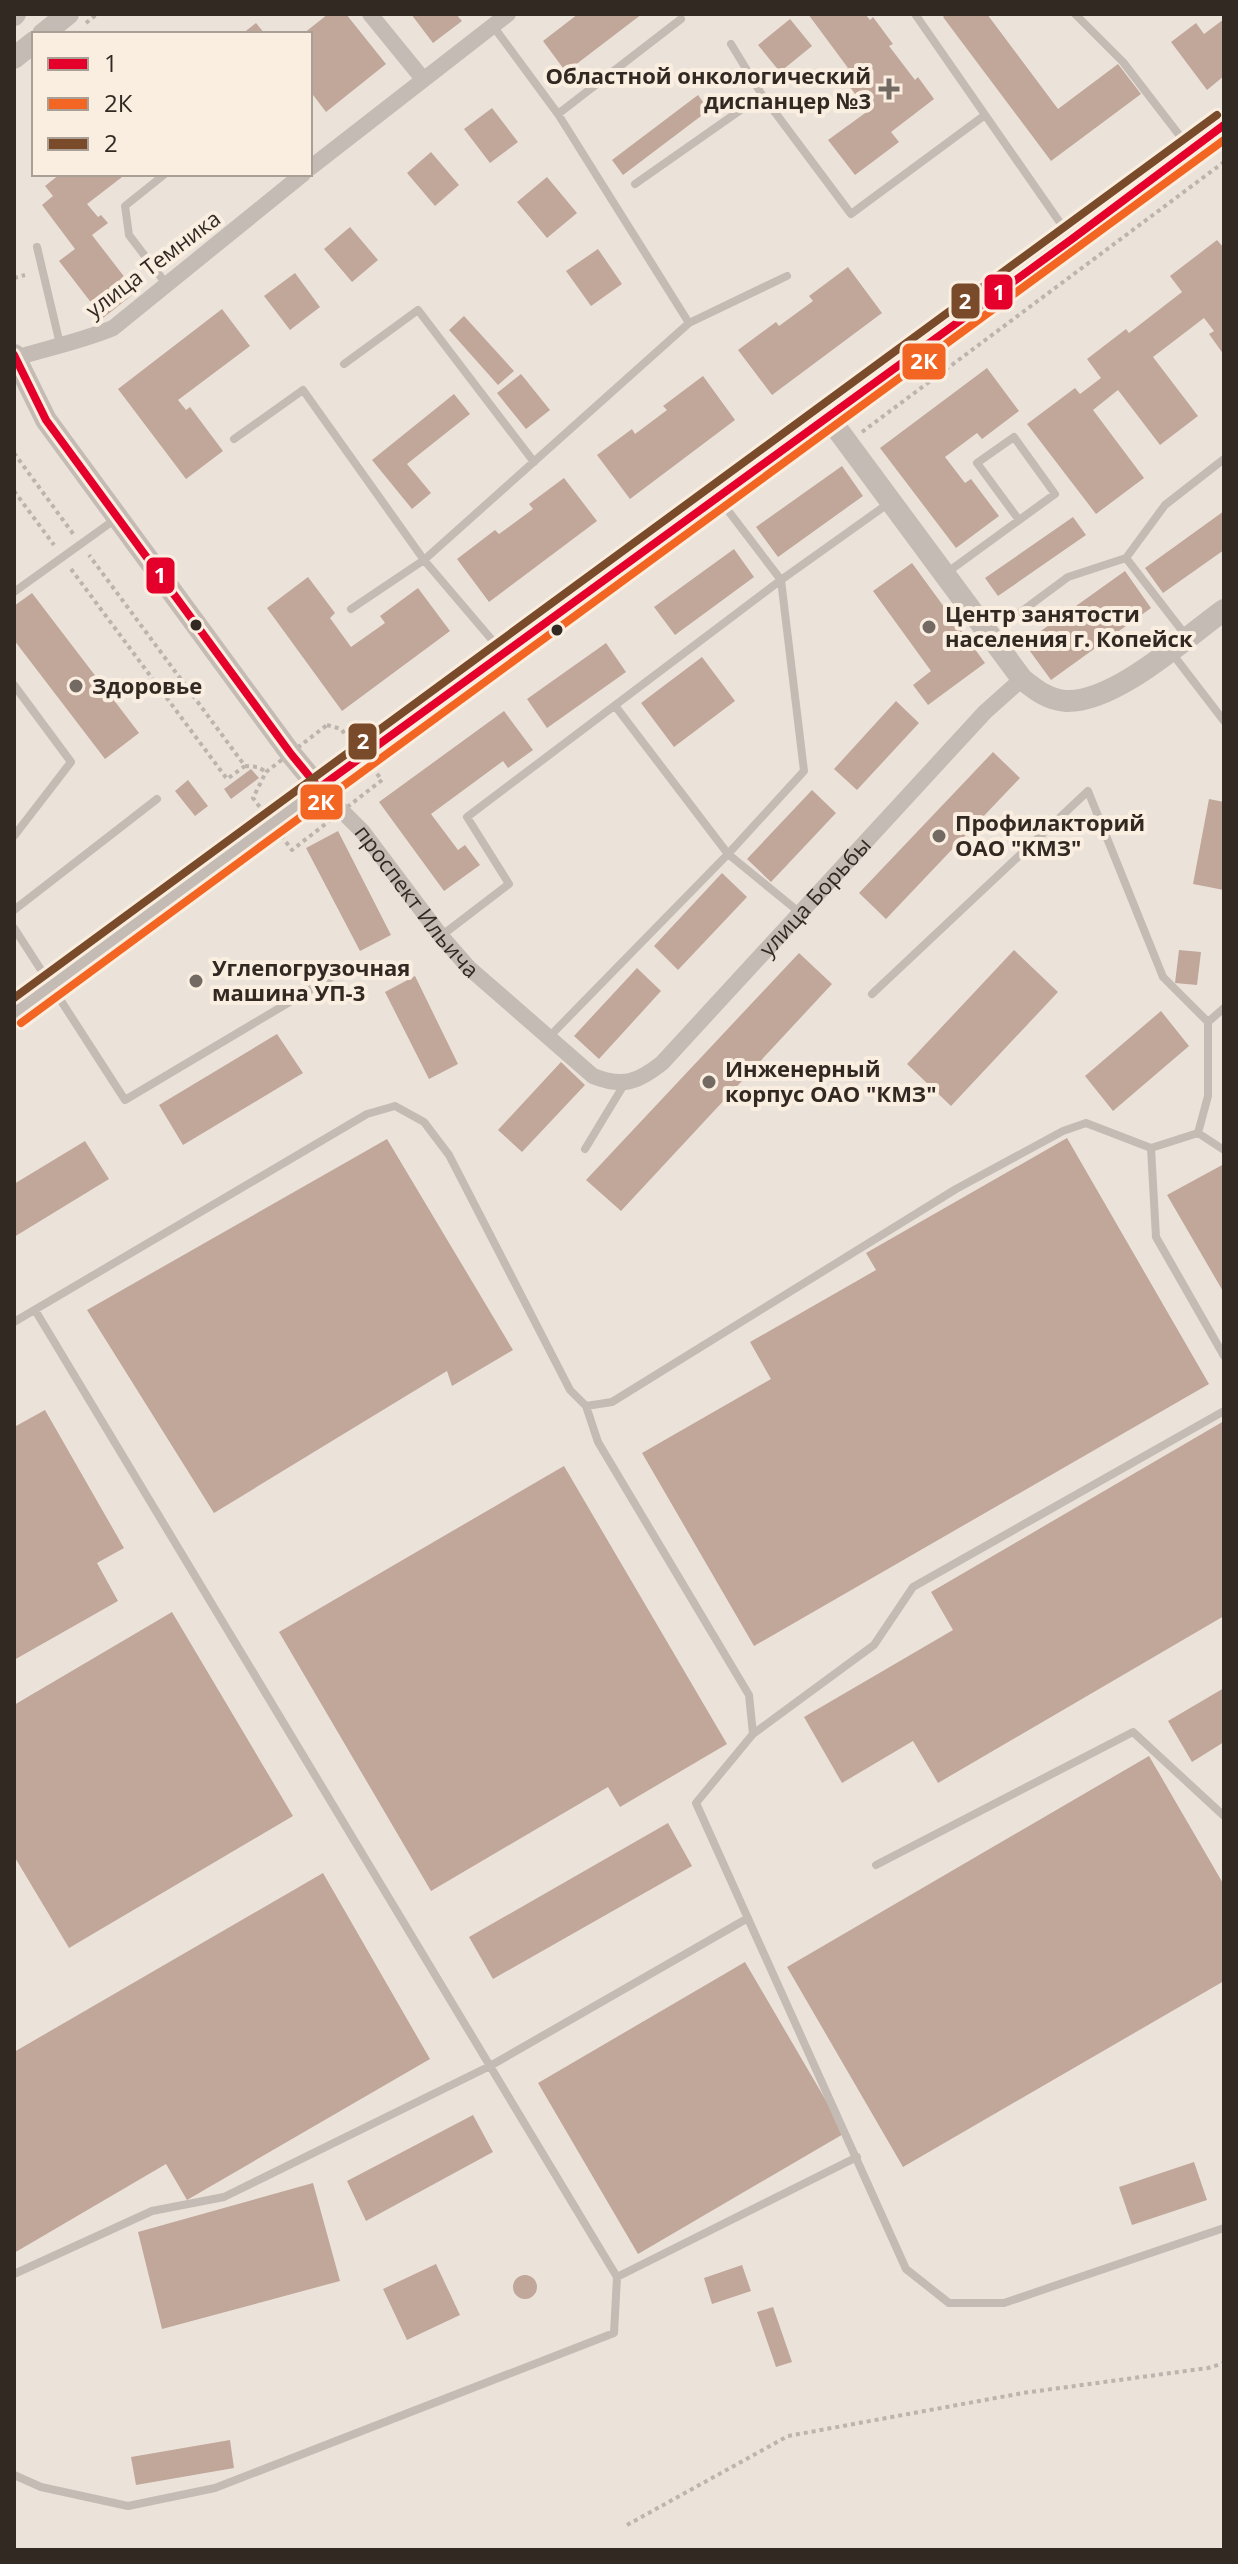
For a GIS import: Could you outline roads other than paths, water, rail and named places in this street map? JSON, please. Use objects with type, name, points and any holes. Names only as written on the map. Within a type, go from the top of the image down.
[{"type":"street","points":[[46,32],[68,14]]},
{"type":"street","points":[[370,14],[423,79]]},
{"type":"street","points":[[312,161],[508,14]]},
{"type":"street","points":[[14,58],[32,44]]},
{"type":"street","points":[[14,1013],[829,418],[1224,125]]},
{"type":"street","name":"улица Темника","points":[[14,356],[88,339],[113,328],[301,176]]},
{"type":"street","name":"проспект Ильича","points":[[14,356],[46,420],[117,518],[291,754],[319,788],[363,832],[441,936],[469,968],[593,1076],[608,1082],[625,1083]]},
{"type":"street","points":[[829,418],[1022,679],[1045,696],[1065,701],[1104,693],[1224,610]]},
{"type":"street","name":"улица Борьбы","points":[[625,1083],[645,1077],[662,1063],[985,712],[1022,679]]},
{"type":"lane","points":[[915,14],[1072,239]]},
{"type":"lane","points":[[1075,14],[1123,62],[1191,149]]},
{"type":"lane","points":[[558,114],[681,19]]},
{"type":"lane","points":[[493,25],[558,114],[689,323]]},
{"type":"lane","points":[[731,44],[762,95],[851,214],[985,115]]},
{"type":"lane","points":[[635,184],[762,95]]},
{"type":"lane","points":[[162,176],[125,206],[129,235],[167,286]]},
{"type":"lane","points":[[37,247],[60,344]]},
{"type":"lane","points":[[351,609],[424,560],[689,323],[787,276]]},
{"type":"lane","points":[[344,364],[418,310],[534,462]]},
{"type":"lane","points":[[234,439],[303,390],[424,560],[505,655]]},
{"type":"lane","points":[[944,574],[1019,520],[1055,494],[1014,437],[977,463],[1019,520]]},
{"type":"lane","points":[[1014,617],[1068,577],[1126,558],[1165,505],[1224,459]]},
{"type":"lane","points":[[548,1038],[728,854],[804,771],[781,580],[718,497]]},
{"type":"lane","points":[[441,936],[509,884],[467,817],[781,580],[891,502]]},
{"type":"lane","points":[[14,592],[117,518]]},
{"type":"lane","points":[[1126,558],[1224,721]]},
{"type":"lane","points":[[14,685],[71,762],[14,836]]},
{"type":"lane","points":[[616,707],[728,854],[799,912]]},
{"type":"lane","points":[[872,994],[1088,791],[1163,977],[1208,1022],[1208,1096],[1198,1133]]},
{"type":"lane","points":[[14,910],[157,799]]},
{"type":"lane","points":[[14,928],[125,1100],[335,975]]},
{"type":"lane","points":[[1208,1022],[1224,1008]]},
{"type":"lane","points":[[585,1149],[625,1083]]},
{"type":"lane","points":[[14,1322],[367,1114],[395,1106],[424,1122],[449,1155],[570,1390],[586,1406],[598,1442],[749,1695],[753,1734]]},
{"type":"lane","points":[[586,1406],[612,1402],[956,1189],[1063,1131],[1086,1123],[1151,1148],[1198,1133]]},
{"type":"lane","points":[[1198,1133],[1224,1150]]},
{"type":"lane","points":[[1151,1148],[1156,1237],[1224,1356]]},
{"type":"lane","points":[[14,2475],[41,2487],[128,2506],[215,2488],[614,2333],[617,2277],[35,1310]]},
{"type":"lane","points":[[1224,1411],[913,1587],[874,1645],[753,1734],[696,1803],[906,2269],[949,2303],[1004,2303],[1224,2228]]},
{"type":"lane","points":[[876,1865],[1133,1732],[1224,1816]]},
{"type":"lane","points":[[14,2274],[152,2211],[224,2197],[490,2066],[748,1918]]},
{"type":"lane","points":[[617,2277],[857,2157]]},
{"type":"place","name":"Областной онкологический диспанцер №3","points":[[889,89]]},
{"type":"place","name":"Центр занятости населения г. Копейск","points":[[929,627]]},
{"type":"place","name":"Здоровье","points":[[76,686]]},
{"type":"place","name":"Профилакторий ОАО \"КМЗ\"","points":[[939,836]]},
{"type":"place","name":"Углепогрузочная машина УП-3","points":[[196,981]]},
{"type":"place","name":"Инженерный корпус ОАО \"КМЗ\"","points":[[709,1082]]}]
